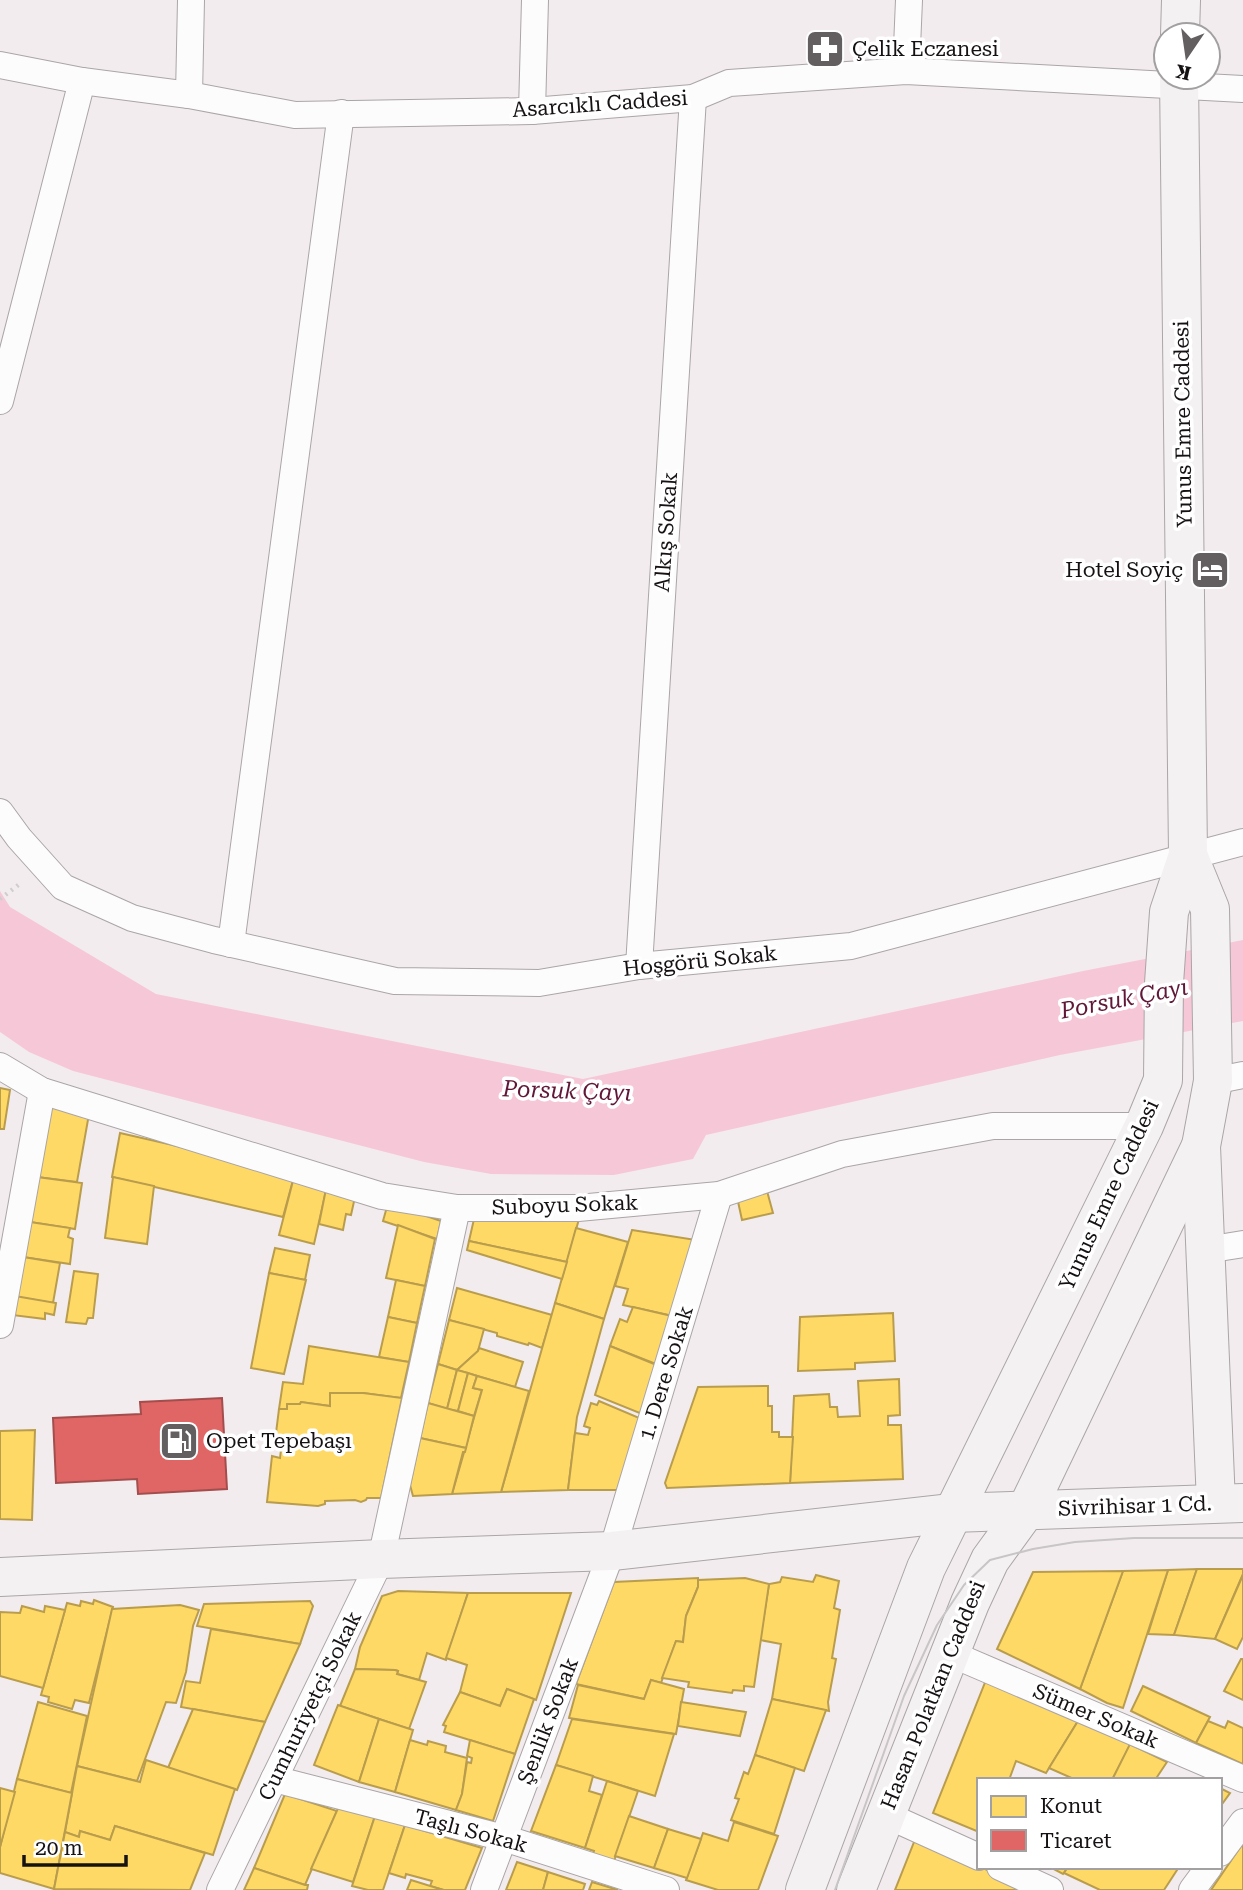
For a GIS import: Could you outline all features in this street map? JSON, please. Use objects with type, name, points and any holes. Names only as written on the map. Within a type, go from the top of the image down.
[{"type":"main road","points":[[1180,21],[1181,0]]},
{"type":"main road","name":"Yunus Emre Caddesi","points":[[805,1890],[926,1568],[1144,1126],[1163,1080],[1164,983],[1169,912],[1188,855],[1179,91]]},
{"type":"main road","name":"Yunus Emre Caddesi","points":[[1027,1509],[1201,1146],[1228,1078],[1210,909],[1188,855]]},
{"type":"main road","name":"Yunus Emre Caddesi","points":[[1201,1146],[1206,1250],[1230,1503]]},
{"type":"main road","name":"Sivrihisar 1 Cd.","points":[[0,1577],[612,1551],[952,1513],[1230,1503]]},
{"type":"main road","name":"Hasan Polatkan Caddesi","points":[[856,1890],[949,1653],[990,1560],[1027,1509]]},
{"type":"street","points":[[189,95],[191,0]]},
{"type":"street","points":[[532,111],[536,0]]},
{"type":"street","points":[[906,71],[909,0]]},
{"type":"street","name":"Asarcıklı Caddesi","points":[[0,65],[295,115],[532,111],[693,98],[729,83],[906,71],[1152,79]]},
{"type":"street","points":[[0,401],[82,81]]},
{"type":"street","name":"Asarcıklı Caddesi","points":[[1222,86],[1243,89]]},
{"type":"street","name":"Alkış Sokak","points":[[639,966],[693,98]]},
{"type":"street","points":[[218,940],[341,113]]},
{"type":"street","name":"Hoşgörü Sokak","points":[[0,812],[19,838],[63,887],[132,918],[394,981],[539,983],[639,966],[851,947],[1243,842]]},
{"type":"street","name":"Suboyu Sokak","points":[[0,1066],[42,1091],[382,1196],[457,1208],[578,1208],[719,1195],[842,1154],[993,1126],[1144,1126]]},
{"type":"street","points":[[0,1325],[42,1091]]},
{"type":"street","name":"1. Dere Sokak","points":[[612,1551],[719,1195]]},
{"type":"street","name":"Cumhuriyetçi Sokak","points":[[220,1890],[381,1559],[457,1208]]},
{"type":"street","points":[[1206,1250],[1243,1244]]},
{"type":"street","name":"Şenlik Sokak","points":[[484,1890],[612,1551]]},
{"type":"street","name":"Sümer Sokak","points":[[949,1653],[1243,1779]]},
{"type":"street","name":"Taşlı Sokak","points":[[274,1779],[504,1838],[666,1890]]},
{"type":"street","points":[[884,1814],[977,1856]]},
{"type":"street","points":[[1222,1850],[1243,1822]]},
{"type":"street","points":[[1004,1869],[1050,1890]]},
{"type":"street","points":[[1192,1890],[1208,1869]]},
{"type":"path","points":[[0,899],[22,883]]},
{"type":"water","name":"Porsuk Çayı","points":[[0,891],[10,907],[156,994],[583,1079],[1083,971],[1243,940],[1243,1021],[1060,1055],[706,1135],[693,1159],[614,1175],[491,1174],[424,1162],[73,1071],[29,1052],[0,1032]]},
{"type":"building: Konut","points":[[0,1088],[10,1090],[4,1129],[0,1129]]},
{"type":"building: Konut","points":[[48,1106],[89,1114],[77,1182],[37,1177]]},
{"type":"building: Konut","points":[[120,1133],[295,1173],[283,1217],[112,1177]]},
{"type":"building: Konut","points":[[295,1173],[328,1182],[314,1244],[279,1235]]},
{"type":"building: Konut","points":[[37,1177],[82,1183],[75,1229],[30,1222]]},
{"type":"building: Konut","points":[[113,1177],[154,1186],[147,1244],[105,1238]]},
{"type":"building: Konut","points":[[326,1189],[355,1197],[351,1215],[346,1214],[343,1230],[319,1224]]},
{"type":"building: Konut","points":[[767,1191],[773,1213],[742,1220],[737,1197]]},
{"type":"building: Konut","points":[[388,1203],[441,1221],[437,1239],[383,1221]]},
{"type":"building: Konut","points":[[474,1219],[579,1219],[567,1262],[469,1241]]},
{"type":"building: Konut","points":[[30,1222],[70,1228],[68,1237],[73,1239],[70,1264],[23,1257]]},
{"type":"building: Konut","points":[[398,1225],[435,1239],[425,1286],[386,1278]]},
{"type":"building: Konut","points":[[576,1228],[628,1242],[604,1319],[555,1303]]},
{"type":"building: Konut","points":[[632,1230],[696,1240],[673,1316],[623,1305],[628,1289],[615,1286]]},
{"type":"building: Konut","points":[[469,1241],[567,1262],[562,1279],[467,1250]]},
{"type":"building: Konut","points":[[275,1248],[310,1255],[305,1280],[269,1273]]},
{"type":"building: Konut","points":[[23,1257],[60,1263],[53,1303],[17,1297]]},
{"type":"building: Konut","points":[[74,1271],[98,1274],[93,1318],[88,1318],[86,1324],[66,1322]]},
{"type":"building: Konut","points":[[269,1273],[306,1280],[284,1374],[251,1368]]},
{"type":"building: Konut","points":[[396,1280],[425,1286],[417,1323],[388,1317]]},
{"type":"building: Konut","points":[[457,1288],[552,1315],[542,1348],[449,1320]]},
{"type":"building: Konut","points":[[15,1296],[56,1303],[54,1315],[45,1313],[45,1319],[12,1315]]},
{"type":"building: Konut","points":[[555,1303],[604,1319],[577,1417],[568,1490],[501,1492]]},
{"type":"building: Konut","points":[[633,1307],[676,1317],[661,1366],[610,1346],[620,1319],[627,1322]]},
{"type":"building: Konut","points":[[893,1313],[895,1361],[855,1363],[855,1369],[798,1371],[800,1317]]},
{"type":"building: Konut","points":[[388,1317],[417,1323],[409,1362],[379,1357]]},
{"type":"building: Konut","points":[[449,1320],[484,1329],[478,1351],[457,1370],[438,1364]]},
{"type":"building: Konut","points":[[309,1346],[409,1362],[401,1398],[363,1393],[330,1393],[330,1406],[301,1402],[287,1404],[287,1409],[279,1409],[283,1382],[303,1384]]},
{"type":"building: Konut","points":[[610,1346],[664,1368],[647,1416],[595,1395]]},
{"type":"building: Konut","points":[[479,1348],[523,1362],[515,1387],[457,1370]]},
{"type":"building: Konut","points":[[438,1364],[457,1370],[447,1409],[428,1403]]},
{"type":"building: Konut","points":[[457,1370],[468,1373],[458,1411],[447,1409]]},
{"type":"building: Konut","points":[[468,1373],[477,1376],[473,1388],[482,1390],[474,1416],[458,1411]]},
{"type":"building: Konut","points":[[477,1376],[529,1391],[501,1492],[452,1494],[482,1390],[473,1388]]},
{"type":"building: Konut","points":[[899,1379],[900,1415],[888,1416],[888,1425],[901,1425],[903,1479],[790,1483],[794,1396],[829,1394],[830,1407],[837,1407],[838,1417],[860,1416],[858,1381]]},
{"type":"building: Konut","points":[[768,1386],[768,1406],[772,1406],[772,1432],[779,1432],[779,1437],[793,1437],[790,1483],[667,1488],[665,1483],[698,1387]]},
{"type":"building: Konut","points":[[330,1393],[363,1393],[402,1398],[381,1498],[367,1498],[361,1502],[325,1501],[325,1504],[318,1506],[267,1502],[272,1456],[280,1458],[282,1441],[275,1441],[279,1409],[287,1409],[287,1404],[301,1402],[330,1406]]},
{"type":"building: Konut","points":[[599,1401],[644,1420],[624,1490],[568,1490],[575,1433],[588,1435],[590,1428],[584,1426],[591,1403],[597,1405]]},
{"type":"building: Konut","points":[[428,1403],[474,1416],[466,1448],[420,1438]]},
{"type":"building: Konut","points":[[35,1430],[32,1520],[0,1519],[0,1431]]},
{"type":"building: Konut","points":[[420,1438],[466,1448],[452,1494],[413,1496],[410,1485]]},
{"type":"building: Konut","points":[[1197,1569],[1174,1635],[1148,1634],[1168,1570]]},
{"type":"building: Konut","points":[[1197,1569],[1243,1569],[1215,1639],[1174,1635]]},
{"type":"building: Konut","points":[[1168,1570],[1123,1708],[1080,1689],[1123,1571]]},
{"type":"building: Konut","points":[[1123,1571],[1080,1689],[997,1649],[1033,1572]]},
{"type":"building: Konut","points":[[816,1575],[839,1581],[834,1608],[840,1610],[832,1658],[836,1659],[828,1702],[829,1711],[772,1699],[781,1644],[760,1640],[769,1584],[780,1582],[782,1577],[813,1582]]},
{"type":"building: Konut","points":[[1243,1575],[1243,1637],[1237,1649],[1215,1639]]},
{"type":"building: Konut","points":[[698,1578],[698,1587],[686,1616],[683,1642],[676,1641],[661,1683],[651,1680],[644,1699],[576,1684],[614,1582]]},
{"type":"building: Konut","points":[[745,1578],[769,1584],[754,1687],[744,1686],[744,1691],[733,1690],[732,1693],[688,1687],[689,1682],[662,1678],[676,1641],[683,1642],[686,1616],[698,1587],[698,1580]]},
{"type":"building: Konut","points":[[398,1591],[468,1593],[446,1660],[427,1653],[419,1680],[397,1674],[398,1671],[395,1670],[355,1669],[360,1647],[382,1596]]},
{"type":"building: Konut","points":[[468,1593],[571,1593],[536,1700],[507,1689],[500,1706],[460,1692],[467,1665],[446,1658]]},
{"type":"building: Konut","points":[[94,1600],[113,1607],[89,1703],[75,1700],[72,1709],[48,1702],[49,1697],[41,1695],[67,1603],[80,1606],[81,1601],[93,1604]]},
{"type":"building: Konut","points":[[310,1601],[313,1606],[300,1644],[197,1626],[204,1604]]},
{"type":"building: Konut","points":[[180,1605],[199,1610],[193,1626],[186,1672],[176,1703],[166,1702],[137,1781],[77,1766],[112,1609]]},
{"type":"building: Konut","points":[[22,1606],[44,1612],[45,1606],[65,1610],[43,1688],[0,1676],[0,1612],[20,1613]]},
{"type":"building: Konut","points":[[211,1629],[300,1644],[265,1722],[181,1707],[186,1681],[200,1683]]},
{"type":"building: Konut","points":[[1243,1659],[1243,1700],[1224,1691]]},
{"type":"building: Konut","points":[[355,1669],[395,1670],[398,1671],[397,1674],[426,1682],[409,1729],[340,1706]]},
{"type":"building: Konut","points":[[651,1680],[684,1689],[676,1734],[569,1718],[578,1685],[644,1699]]},
{"type":"building: Konut","points":[[986,1680],[1078,1721],[1046,1773],[1016,1761],[1010,1778],[977,1778],[977,1831],[933,1813]]},
{"type":"building: Konut","points":[[1143,1686],[1210,1717],[1196,1743],[1131,1711]]},
{"type":"building: Konut","points":[[507,1689],[534,1699],[515,1754],[444,1732],[446,1726],[443,1725],[460,1692],[500,1706]]},
{"type":"building: Konut","points":[[772,1699],[826,1710],[804,1771],[755,1755]]},
{"type":"building: Konut","points":[[38,1702],[87,1716],[71,1793],[17,1779]]},
{"type":"building: Konut","points":[[681,1702],[746,1712],[740,1736],[678,1726]]},
{"type":"building: Konut","points":[[338,1705],[379,1719],[359,1782],[314,1765]]},
{"type":"building: Konut","points":[[193,1709],[265,1722],[237,1790],[168,1768]]},
{"type":"building: Konut","points":[[379,1719],[413,1730],[395,1792],[359,1782]]},
{"type":"building: Konut","points":[[572,1719],[674,1734],[655,1796],[556,1765]]},
{"type":"building: Konut","points":[[1078,1721],[1131,1744],[1113,1778],[1072,1778],[1049,1768]]},
{"type":"building: Konut","points":[[1208,1721],[1225,1728],[1228,1721],[1243,1728],[1243,1764],[1196,1743]]},
{"type":"building: Konut","points":[[410,1740],[427,1745],[428,1741],[446,1746],[445,1752],[467,1758],[462,1794],[456,1810],[395,1792]]},
{"type":"building: Konut","points":[[470,1740],[515,1754],[493,1821],[456,1810],[462,1794],[467,1762],[471,1763],[472,1758],[467,1756]]},
{"type":"building: Konut","points":[[1130,1744],[1167,1762],[1156,1778],[1113,1778]]},
{"type":"building: Konut","points":[[755,1755],[795,1768],[774,1834],[731,1820],[739,1799],[735,1798],[744,1772],[748,1774]]},
{"type":"building: Konut","points":[[146,1760],[235,1789],[213,1855],[115,1826],[110,1840],[80,1831],[79,1837],[65,1832],[77,1766],[140,1782]]},
{"type":"building: Konut","points":[[556,1765],[593,1776],[589,1791],[602,1795],[585,1848],[531,1831]]},
{"type":"building: Konut","points":[[17,1779],[72,1793],[54,1889],[0,1873],[0,1847]]},
{"type":"building: Konut","points":[[607,1781],[638,1791],[614,1861],[593,1854],[594,1851],[585,1848]]},
{"type":"building: Konut","points":[[0,1788],[15,1792],[0,1847]]},
{"type":"building: Konut","points":[[1222,1789],[1230,1793],[1222,1804]]},
{"type":"building: Konut","points":[[285,1794],[337,1811],[305,1885],[254,1868]]},
{"type":"building: Konut","points":[[339,1806],[375,1816],[353,1882],[311,1869]]},
{"type":"building: Konut","points":[[375,1816],[405,1825],[383,1890],[352,1886]]},
{"type":"building: Konut","points":[[629,1816],[668,1829],[654,1868],[615,1856]]},
{"type":"building: Konut","points":[[734,1822],[778,1836],[758,1890],[718,1890],[686,1880],[703,1833],[728,1841]]},
{"type":"building: Konut","points":[[405,1825],[482,1848],[465,1890],[444,1890],[430,1886],[432,1881],[406,1874],[405,1878],[389,1873]]},
{"type":"building: Konut","points":[[115,1826],[205,1853],[190,1890],[54,1889],[65,1832],[79,1837],[80,1831],[110,1840]]},
{"type":"building: Konut","points":[[668,1829],[701,1839],[687,1878],[654,1868]]},
{"type":"building: Konut","points":[[916,1837],[977,1865],[977,1869],[985,1869],[1029,1890],[895,1890]]},
{"type":"building: Konut","points":[[1243,1843],[1243,1890],[1211,1890]]},
{"type":"building: Konut","points":[[517,1862],[548,1872],[543,1890],[506,1890]]},
{"type":"building: Konut","points":[[254,1868],[308,1885],[307,1890],[244,1890]]},
{"type":"building: Konut","points":[[1054,1869],[1067,1869],[1063,1874]]},
{"type":"building: Konut","points":[[1067,1869],[1178,1869],[1164,1890],[1100,1890],[1064,1873]]},
{"type":"building: Konut","points":[[548,1872],[585,1884],[583,1890],[543,1890]]},
{"type":"building: Konut","points":[[411,1880],[443,1890],[407,1890]]},
{"type":"building: Konut","points":[[592,1882],[618,1890],[589,1890]]},
{"type":"building: Ticaret","points":[[222,1398],[227,1489],[138,1494],[137,1479],[56,1483],[53,1418],[141,1414],[140,1402]]},
{"type":"tram line","points":[[835,1890],[904,1696],[937,1625],[964,1585],[990,1560],[1075,1542],[1134,1538],[1243,1538]]},
{"type":"place","name":"Çelik Eczanesi","points":[[825,49]]},
{"type":"place","name":"Hotel Soyiç","points":[[1210,570]]},
{"type":"place","name":"Opet Tepebaşı","points":[[179,1441]]}]
